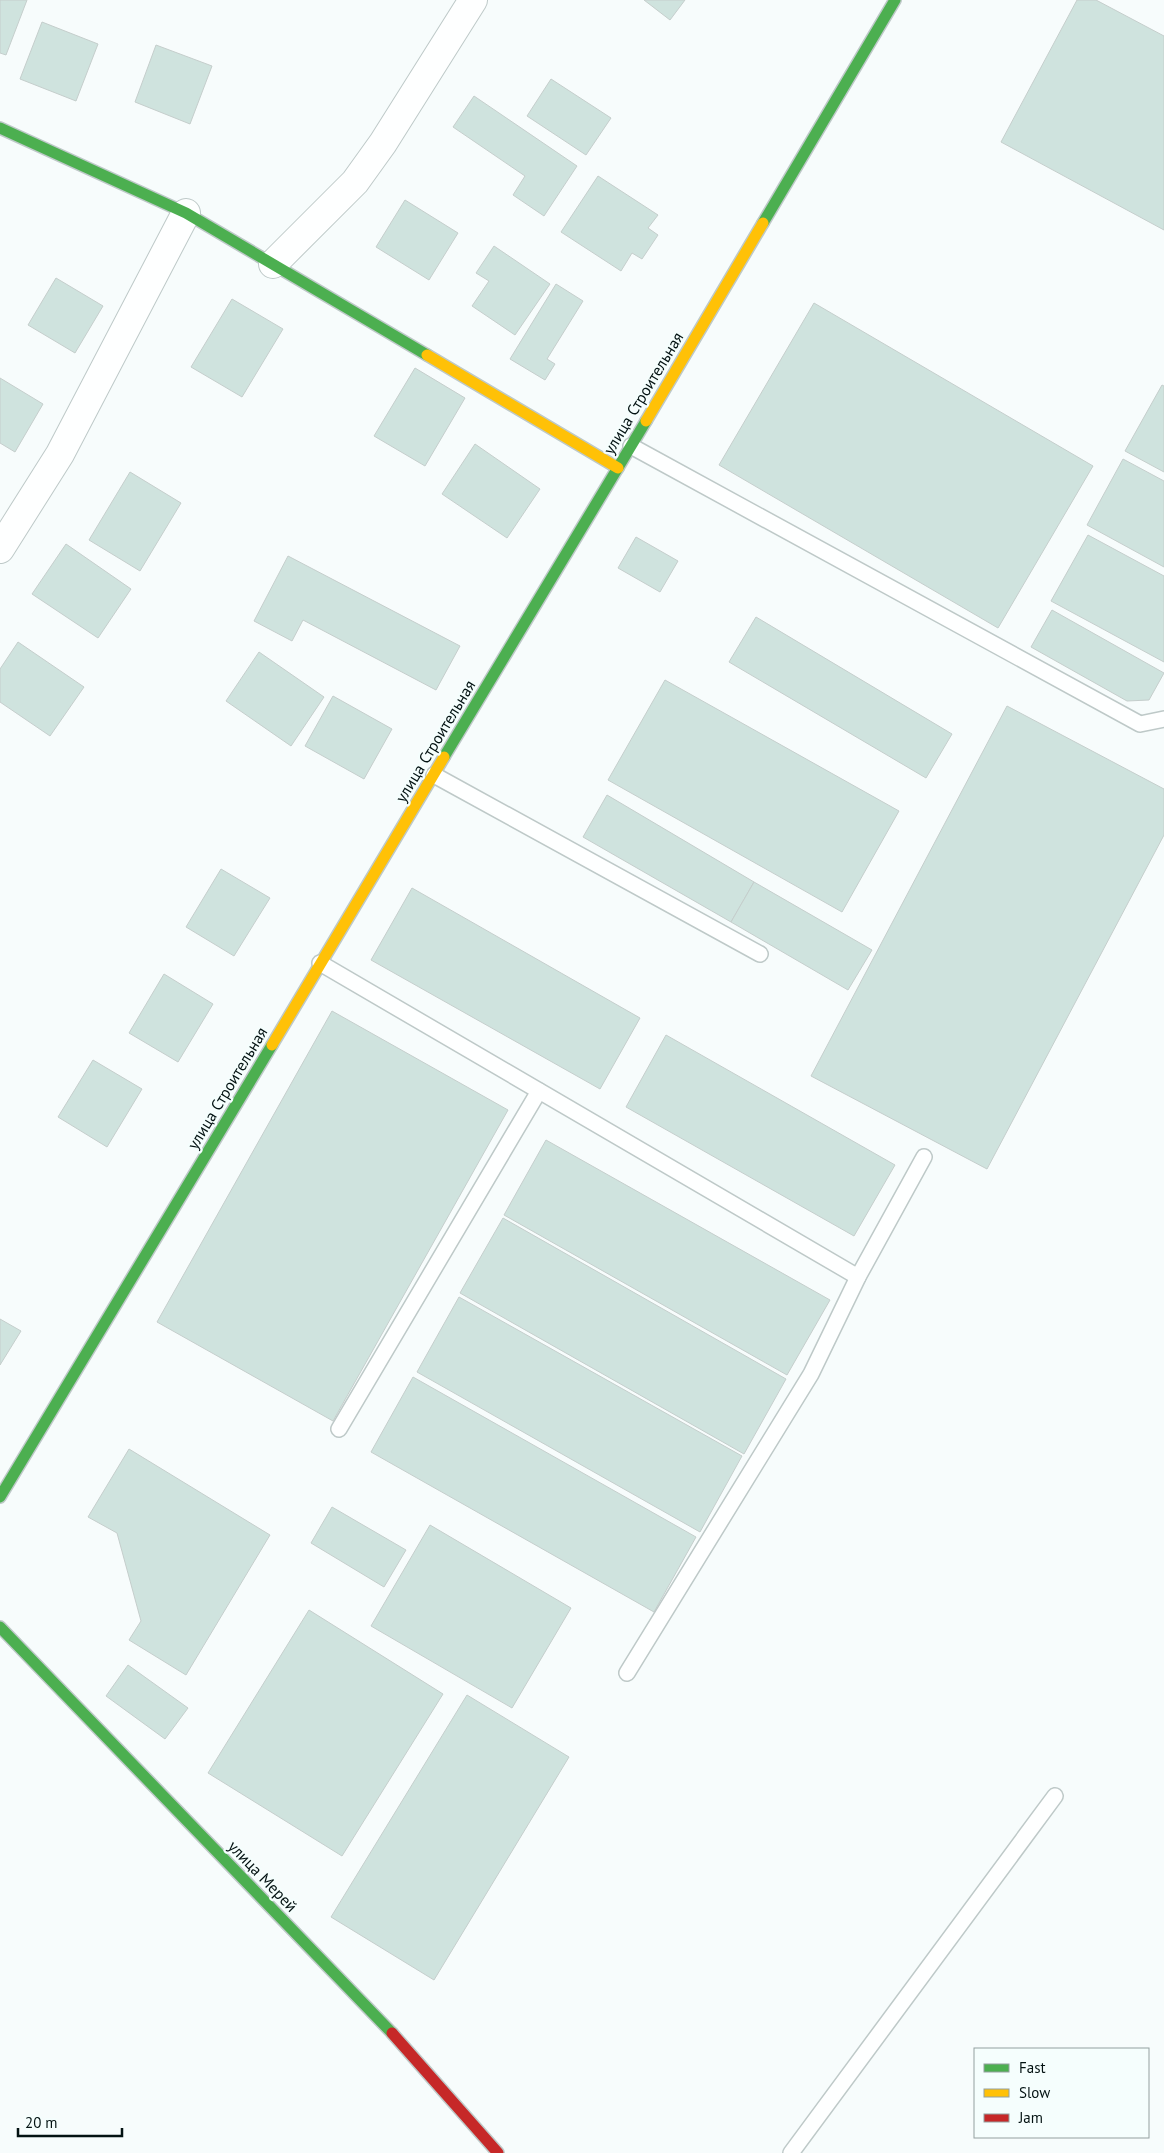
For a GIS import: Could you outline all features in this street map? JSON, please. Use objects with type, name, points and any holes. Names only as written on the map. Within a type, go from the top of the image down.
[{"type":"main road","name":"улица Строительная","points":[[0,1497],[618,468],[896,0]]},
{"type":"main road","points":[[0,128],[186,213],[618,468]]},
{"type":"main road","name":"улица Мерей","points":[[0,1627],[400,2041],[498,2153]]},
{"type":"street","points":[[273,264],[355,182],[383,143],[466,2]]},
{"type":"street","points":[[0,549],[60,454],[186,213]]},
{"type":"lane","points":[[631,446],[1140,724],[1164,719]]},
{"type":"lane","points":[[434,775],[760,954]]},
{"type":"lane","points":[[320,963],[858,1277]]},
{"type":"lane","points":[[339,1429],[539,1091]]},
{"type":"lane","points":[[628,1673],[812,1374],[858,1277],[924,1158]]},
{"type":"lane","points":[[791,2153],[1055,1796]]},
{"type":"building","points":[[0,0],[27,0],[6,55],[0,53]]},
{"type":"building","points":[[644,0],[685,0],[670,20]]},
{"type":"building","points":[[1077,0],[1096,0],[1164,36],[1164,230],[1001,142]]},
{"type":"building","points":[[42,22],[98,44],[76,101],[20,79]]},
{"type":"building","points":[[156,45],[212,66],[190,124],[135,102]]},
{"type":"building","points":[[551,79],[611,118],[586,155],[527,116]]},
{"type":"building","points":[[474,96],[577,166],[544,216],[513,195],[525,176],[453,127]]},
{"type":"building","points":[[598,176],[658,215],[648,228],[658,235],[642,259],[632,253],[621,271],[561,232]]},
{"type":"building","points":[[405,200],[458,233],[429,280],[376,247]]},
{"type":"building","points":[[494,246],[550,284],[515,335],[472,306],[489,281],[476,273]]},
{"type":"building","points":[[56,278],[103,306],[75,353],[28,325]]},
{"type":"building","points":[[556,284],[583,301],[547,359],[555,364],[545,380],[510,359]]},
{"type":"building","points":[[232,299],[283,329],[242,397],[191,367]]},
{"type":"building","points":[[814,303],[1093,466],[998,628],[719,465]]},
{"type":"building","points":[[415,368],[465,398],[425,466],[374,436]]},
{"type":"building","points":[[0,378],[43,404],[15,452],[0,443]]},
{"type":"building","points":[[1162,385],[1164,386],[1164,472],[1125,451]]},
{"type":"building","points":[[475,444],[540,489],[507,538],[442,494]]},
{"type":"building","points":[[1123,459],[1164,481],[1164,567],[1087,525]]},
{"type":"building","points":[[130,472],[181,503],[140,571],[89,540]]},
{"type":"building","points":[[1088,535],[1164,576],[1164,662],[1051,601]]},
{"type":"building","points":[[636,537],[678,561],[660,592],[618,568]]},
{"type":"building","points":[[66,544],[131,589],[98,638],[32,594]]},
{"type":"building","points":[[288,556],[460,646],[436,690],[303,620],[292,641],[254,621]]},
{"type":"building","points":[[1052,610],[1164,673],[1149,700],[1127,701],[1031,647]]},
{"type":"building","points":[[756,617],[952,734],[926,778],[729,662]]},
{"type":"building","points":[[18,642],[84,687],[50,736],[0,702],[0,669]]},
{"type":"building","points":[[259,652],[324,697],[291,746],[226,701]]},
{"type":"building","points":[[665,680],[899,811],[842,912],[608,780]]},
{"type":"building","points":[[333,696],[392,729],[364,779],[305,746]]},
{"type":"building","points":[[1007,706],[1164,789],[1164,835],[987,1169],[811,1076]]},
{"type":"building","points":[[607,795],[754,882],[731,922],[583,837]]},
{"type":"building","points":[[221,869],[270,898],[234,956],[186,927]]},
{"type":"building","points":[[754,882],[872,950],[848,990],[731,922]]},
{"type":"building","points":[[412,888],[640,1018],[600,1089],[371,960]]},
{"type":"building","points":[[164,974],[213,1004],[178,1062],[129,1033]]},
{"type":"building","points":[[332,1011],[508,1110],[333,1421],[157,1322]]},
{"type":"building","points":[[666,1035],[895,1165],[854,1236],[626,1107]]},
{"type":"building","points":[[93,1060],[142,1089],[107,1147],[58,1117]]},
{"type":"building","points":[[546,1140],[830,1300],[787,1375],[504,1215]]},
{"type":"building","points":[[503,1218],[786,1379],[744,1454],[460,1293]]},
{"type":"building","points":[[459,1297],[742,1456],[700,1532],[417,1372]]},
{"type":"building","points":[[0,1319],[21,1331],[0,1365]]},
{"type":"building","points":[[413,1377],[696,1537],[654,1612],[371,1452]]},
{"type":"building","points":[[129,1449],[270,1535],[186,1675],[129,1640],[141,1621],[117,1533],[88,1517]]},
{"type":"building","points":[[332,1507],[406,1550],[384,1587],[311,1543]]},
{"type":"building","points":[[430,1525],[571,1608],[512,1708],[371,1626]]},
{"type":"building","points":[[309,1610],[443,1694],[342,1856],[208,1773]]},
{"type":"building","points":[[128,1665],[188,1708],[165,1739],[106,1696]]},
{"type":"building","points":[[467,1695],[569,1757],[434,1980],[331,1917]]},
{"type":"traffic: fast","points":[[763,223],[895,0]]},
{"type":"traffic: fast","points":[[0,128],[186,213],[427,355]]},
{"type":"traffic: fast","points":[[444,757],[646,421]]},
{"type":"traffic: fast","points":[[0,1497],[272,1045]]},
{"type":"traffic: fast","points":[[0,1627],[392,2033]]},
{"type":"traffic: slow","points":[[646,421],[763,223]]},
{"type":"traffic: slow","points":[[427,355],[618,468]]},
{"type":"traffic: slow","points":[[272,1045],[444,757]]},
{"type":"traffic: jam","points":[[392,2033],[498,2153]]}]
